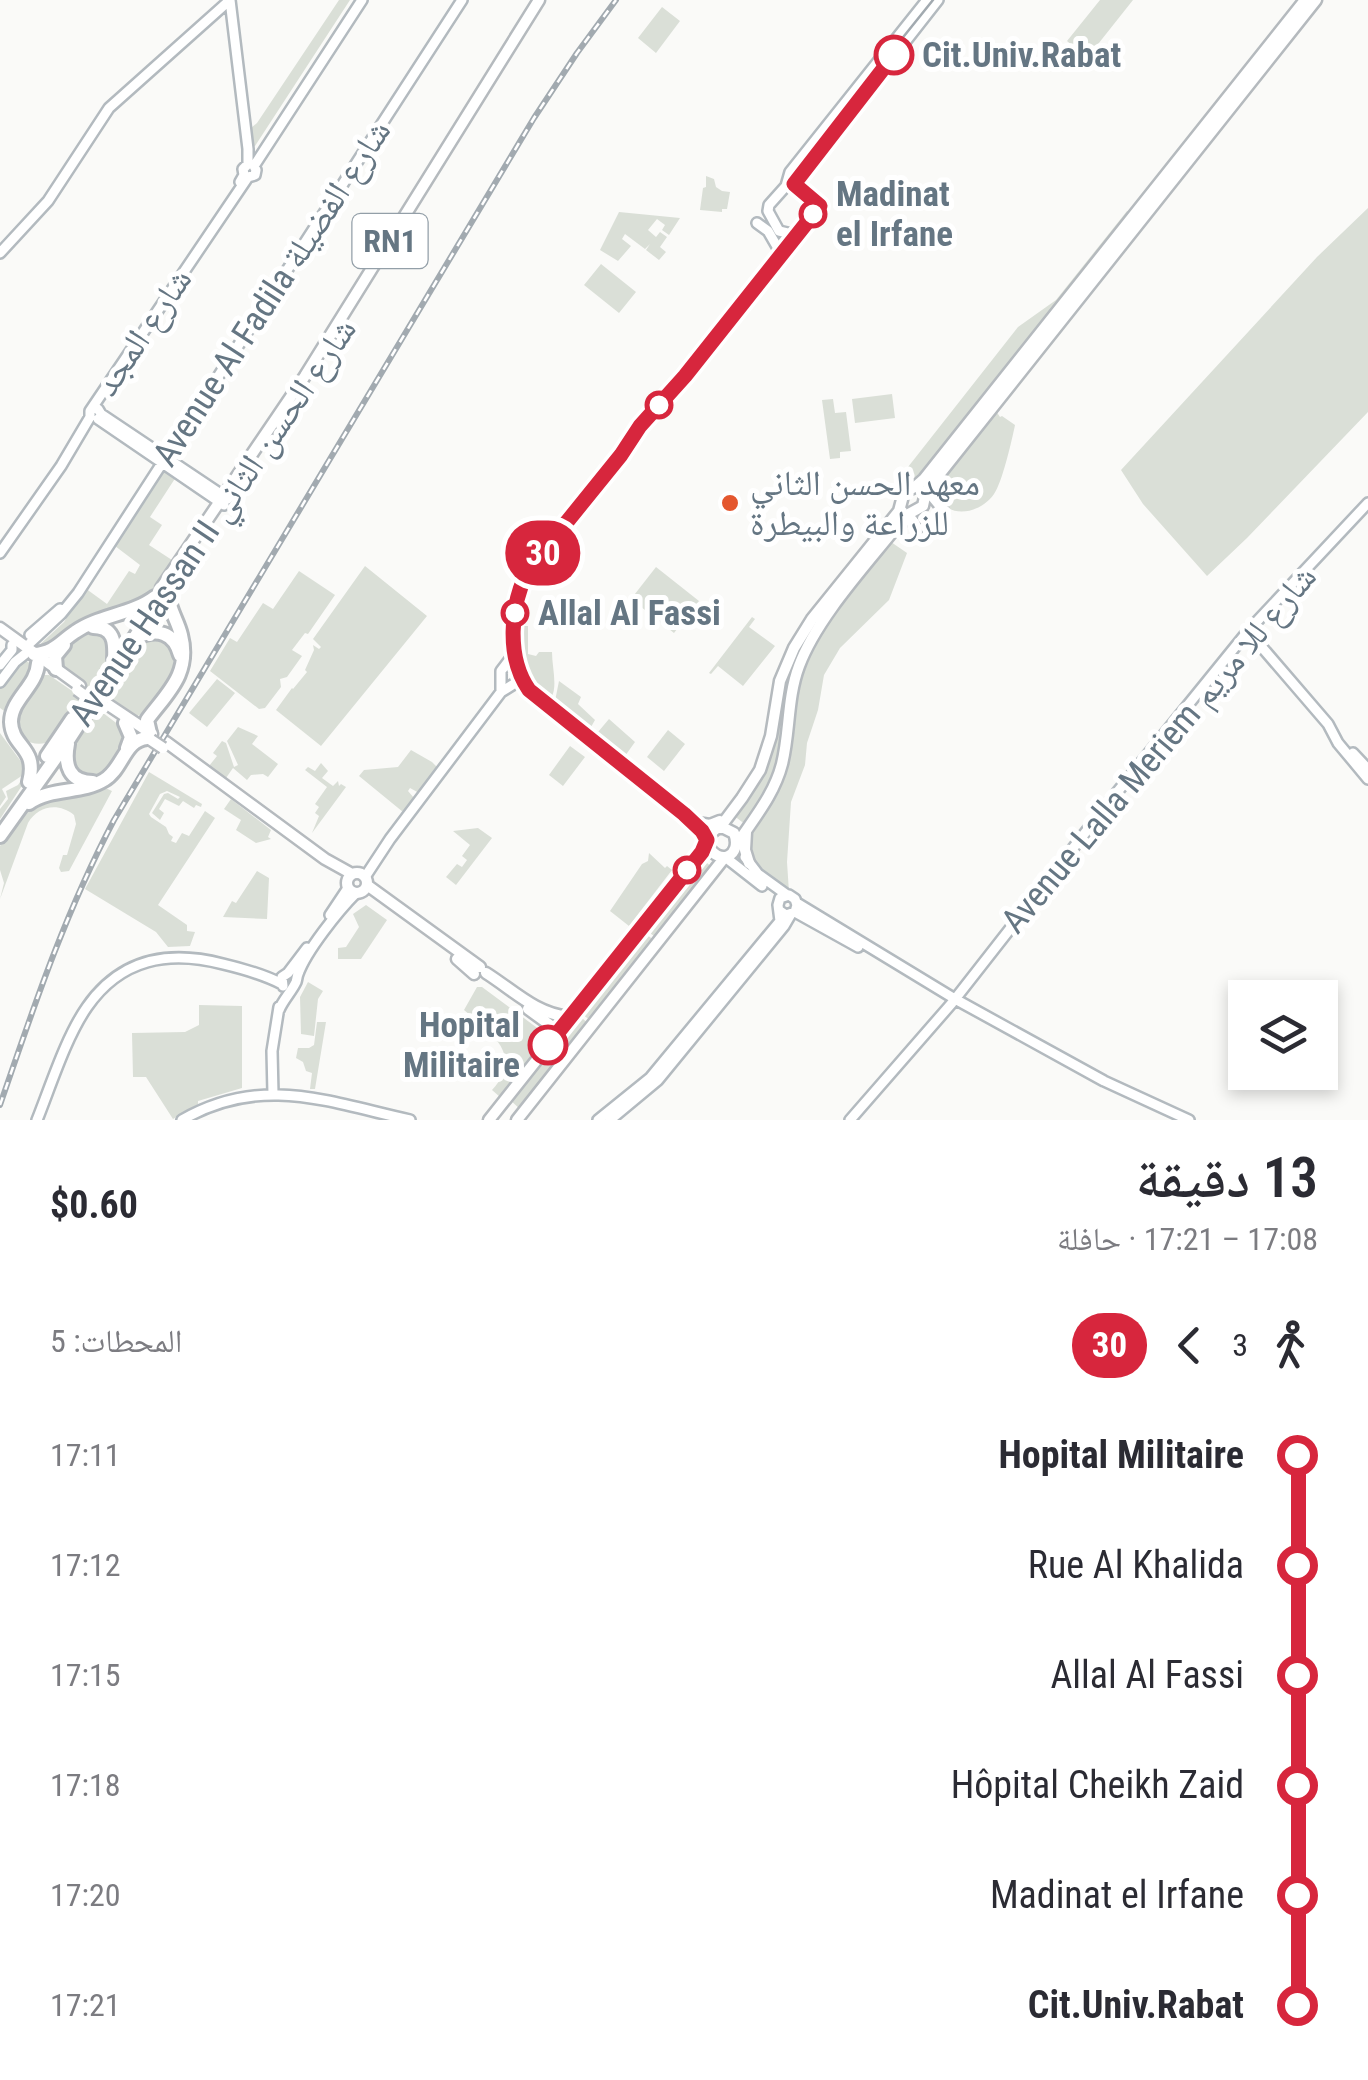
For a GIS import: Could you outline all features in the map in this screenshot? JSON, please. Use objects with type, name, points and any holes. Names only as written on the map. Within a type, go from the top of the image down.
[{"type":"highway","name":"Avenue Hassan II شارع الحسن الثاني","points":[[0,833],[29,782],[65,737],[169,584]]},
{"type":"highway","points":[[17,815],[38,797],[106,780],[134,742],[155,739],[147,720],[171,691],[182,660],[182,636],[168,604],[169,584]]},
{"type":"highway","name":"Avenue Hassan II شارع الحسن الثاني","points":[[0,833],[17,815],[155,597]]},
{"type":"highway","points":[[29,653],[54,650],[80,629],[135,610],[155,597]]},
{"type":"highway","points":[[29,653],[55,658],[78,633],[94,626],[113,636],[114,659]]},
{"type":"highway","points":[[29,653],[38,676],[19,706],[14,727],[22,740],[35,746],[65,737],[69,771],[80,781],[94,782],[105,776],[130,743],[128,722],[146,714],[165,695],[180,660],[178,646],[167,634],[156,631],[136,636]]},
{"type":"highway","points":[[29,653],[36,675],[14,709],[12,720],[14,732],[31,759],[29,782]]},
{"type":"main road","name":"Avenue Hassan II شارع الحسن الثاني","points":[[155,597],[185,545],[223,500],[324,358],[534,26],[542,0]]},
{"type":"main road","name":"Avenue Hassan II شارع الحسن الثاني","points":[[169,584],[449,140],[542,0]]},
{"type":"main road","points":[[517,1120],[725,857],[732,854],[764,806],[778,776],[792,686],[809,642],[902,520],[907,507],[904,492],[915,488],[1313,0]]},
{"type":"main road","points":[[489,1120],[748,790],[771,736],[778,690],[794,648],[812,619],[896,514],[907,507],[922,508],[934,480],[1313,0]]},
{"type":"main road","points":[[934,480],[933,496],[942,508]]},
{"type":"main road","points":[[915,488],[925,496]]},
{"type":"main road","points":[[902,520],[912,520],[916,528]]},
{"type":"main road","points":[[0,628],[29,653]]},
{"type":"main road","points":[[0,636],[232,793],[448,952],[531,1005],[569,1017]]},
{"type":"main road","points":[[695,823],[713,825],[729,815]]},
{"type":"main road","points":[[716,829],[731,831],[737,844]]},
{"type":"main road","points":[[746,831],[750,863]]},
{"type":"main road","points":[[707,842],[713,854],[725,857]]},
{"type":"main road","points":[[480,973],[548,1023],[555,1035]]},
{"type":"street","points":[[230,0],[251,164]]},
{"type":"street","points":[[0,253],[48,202],[109,108],[230,0]]},
{"type":"street","name":"شارع المجد","points":[[0,553],[95,414],[246,176],[256,173],[251,164],[359,0]]},
{"type":"street","name":"Avenue Al Fadila شارع الفضيلة","points":[[29,653],[61,620],[462,0]]},
{"type":"street","points":[[791,181],[927,0]]},
{"type":"street","points":[[779,254],[776,228],[768,208],[938,0]]},
{"type":"street","points":[[272,1094],[272,1051],[287,981],[300,969],[357,883],[422,802],[512,677],[516,606],[525,576],[820,206],[791,181]]},
{"type":"street","points":[[757,223],[768,232],[779,254]]},
{"type":"street","points":[[776,228],[796,235]]},
{"type":"street","name":"شارع المجد","points":[[0,562],[52,489],[95,414]]},
{"type":"street","points":[[95,414],[223,500]]},
{"type":"street","name":"Avenue Lalla Meriem شارع للا مريم","points":[[850,1120],[954,1001],[1248,632],[1368,504]]},
{"type":"street","name":"Avenue Al Fadila شارع الفضيلة","points":[[29,653],[26,639],[70,601]]},
{"type":"street","points":[[1248,632],[1328,724],[1368,779]]},
{"type":"street","points":[[0,674],[12,650],[29,653]]},
{"type":"street","points":[[0,674],[29,653]]},
{"type":"street","points":[[512,677],[695,823],[716,829]]},
{"type":"street","points":[[1338,740],[1368,769]]},
{"type":"street","points":[[695,823],[707,842]]},
{"type":"street","points":[[737,844],[788,906]]},
{"type":"street","points":[[725,857],[788,906],[1100,1086],[1175,1120]]},
{"type":"street","points":[[598,1120],[650,1078],[780,921],[788,906]]},
{"type":"street","points":[[610,1120],[658,1080],[784,926],[788,906]]},
{"type":"street","points":[[37,1120],[83,1012],[100,990],[136,965],[173,956],[195,957],[287,981]]},
{"type":"street","points":[[954,1001],[1113,1086],[1189,1120]]},
{"type":"street","points":[[182,1120],[225,1100],[272,1094],[312,1098],[410,1120]]},
{"type":"shaded area","points":[[339,0],[350,0],[252,147],[251,128]]},
{"type":"shaded area","points":[[1100,0],[1133,0],[1087,58],[1067,41]]},
{"type":"shaded area","points":[[662,7],[680,21],[656,53],[638,38]]},
{"type":"shaded area","points":[[706,176],[714,179],[722,191],[730,192],[727,209],[722,212],[700,210]]},
{"type":"shaded area","points":[[1368,208],[1368,412],[1207,576],[1143,504],[1121,470],[1317,257]]},
{"type":"shaded area","points":[[1127,211],[1130,213],[918,479],[904,484],[897,481],[1018,327],[1056,300]]},
{"type":"shaded area","points":[[619,212],[680,218],[669,235],[657,219],[648,230],[656,237],[660,232],[667,237],[660,247],[666,252],[659,260],[646,250],[650,244],[645,249],[625,234],[622,239],[631,246],[618,261],[600,250]]},
{"type":"shaded area","points":[[601,264],[636,292],[619,313],[584,285]]},
{"type":"shaded area","points":[[892,394],[895,418],[855,423],[852,399]]},
{"type":"shaded area","points":[[833,399],[835,413],[846,412],[851,451],[830,459],[822,400]]},
{"type":"shaded area","points":[[996,411],[1015,425],[997,488],[978,508],[951,510],[937,497],[936,486]]},
{"type":"shaded area","points":[[164,470],[176,477],[150,517],[162,525],[149,545],[173,564],[152,597],[57,645],[36,648],[64,622],[85,588],[107,604],[129,571],[135,574],[140,565],[115,546]]},
{"type":"shaded area","points":[[891,542],[907,553],[889,600],[840,648],[824,675],[805,765],[791,802],[786,893],[758,867],[751,854],[750,840],[783,780],[797,689],[813,648],[836,611]]},
{"type":"shaded area","points":[[365,566],[427,616],[321,746],[276,710],[307,672],[313,645],[321,647],[313,639]]},
{"type":"shaded area","points":[[656,567],[699,601],[674,633],[631,599]]},
{"type":"shaded area","points":[[299,571],[335,595],[292,650],[302,656],[287,677],[280,679],[281,687],[265,708],[259,709],[210,671],[230,638],[237,642],[263,603],[273,609]]},
{"type":"shaded area","points":[[752,617],[755,619],[749,627],[775,646],[743,686],[718,666],[709,673]]},
{"type":"shaded area","points":[[519,626],[528,626],[528,654],[552,652],[551,698],[531,681],[523,668]]},
{"type":"shaded area","points":[[91,630],[105,632],[112,659],[90,691],[59,666],[58,658]]},
{"type":"shaded area","points":[[150,635],[173,644],[176,668],[160,697],[135,717],[100,696],[137,641]]},
{"type":"shaded area","points":[[801,640],[806,643],[772,782],[746,825],[733,815],[752,791],[782,684]]},
{"type":"shaded area","points":[[22,658],[34,666],[7,713],[0,708],[0,685]]},
{"type":"shaded area","points":[[43,675],[49,675],[84,699],[54,739],[36,744],[21,736],[16,717],[25,697]]},
{"type":"shaded area","points":[[217,679],[235,693],[207,727],[189,713]]},
{"type":"shaded area","points":[[559,681],[581,697],[578,704],[595,720],[591,727],[555,701]]},
{"type":"shaded area","points":[[94,706],[128,732],[127,744],[102,777],[81,779],[68,754]]},
{"type":"shaded area","points":[[609,719],[635,742],[625,756],[600,737],[598,732]]},
{"type":"shaded area","points":[[238,727],[258,736],[252,744],[278,764],[268,777],[251,775],[247,780],[233,768],[226,778],[209,766],[222,741],[234,767],[238,765],[227,741]]},
{"type":"shaded area","points":[[668,730],[685,744],[664,771],[647,757]]},
{"type":"shaded area","points":[[0,733],[28,771],[0,819],[0,809],[8,799],[6,791],[18,785],[26,773],[2,789],[6,797],[0,806]]},
{"type":"shaded area","points":[[570,746],[585,757],[563,786],[549,775]]},
{"type":"shaded area","points":[[411,750],[438,768],[419,793],[410,788],[414,798],[403,812],[359,776],[364,770],[398,767]]},
{"type":"shaded area","points":[[321,763],[328,771],[322,778],[333,786],[338,781],[339,786],[346,787],[312,833],[319,816],[315,804],[327,787],[305,770],[308,767],[315,771]]},
{"type":"shaded area","points":[[149,772],[202,804],[194,808],[183,801],[179,806],[165,799],[159,809],[164,813],[160,820],[152,813],[164,794],[180,797],[167,791],[160,794],[149,814],[166,827],[173,837],[171,841],[176,843],[182,833],[189,836],[205,811],[215,818],[158,905],[187,925],[187,931],[195,932],[190,946],[168,947],[156,932],[85,889]]},
{"type":"shaded area","points":[[101,786],[112,791],[69,871],[61,872],[59,868],[76,824],[74,815],[55,807],[43,810],[28,823],[0,899],[4,883],[0,846],[30,804]]},
{"type":"shaded area","points":[[231,799],[271,830],[271,839],[256,843],[236,830],[241,820],[224,809]]},
{"type":"shaded area","points":[[478,828],[492,838],[456,885],[446,877],[457,864],[462,867],[467,860],[462,856],[470,845],[453,831]]},
{"type":"shaded area","points":[[649,853],[672,870],[629,926],[610,911],[648,861]]},
{"type":"shaded area","points":[[701,858],[713,868],[657,938],[644,929]]},
{"type":"shaded area","points":[[257,871],[269,878],[267,919],[223,917],[232,901],[236,903]]},
{"type":"shaded area","points":[[366,905],[387,920],[361,959],[338,959],[338,948],[346,947],[359,927],[353,914]]},
{"type":"shaded area","points":[[642,931],[655,941],[591,1021],[578,1011]]},
{"type":"shaded area","points":[[308,982],[323,991],[318,999],[314,1036],[301,1034],[300,997]]},
{"type":"shaded area","points":[[477,987],[540,1030],[542,1044],[500,1097],[492,1090],[505,1066],[500,1045],[464,1010]]},
{"type":"shaded area","points":[[199,1005],[242,1006],[242,1088],[198,1101],[173,1119],[146,1077],[133,1077],[132,1033],[185,1032],[199,1025]]},
{"type":"shaded area","points":[[576,1013],[589,1024],[521,1110],[509,1099]]},
{"type":"shaded area","points":[[317,1022],[326,1022],[315,1089],[310,1089],[312,1073],[296,1058],[298,1048],[314,1045]]},
{"type":"tram line","points":[[794,173],[933,0]]},
{"type":"railway","points":[[0,1105],[65,925],[114,820],[534,118],[616,0]]},
{"type":"bus line","name":"30","points":[[548,1045],[702,852],[707,840],[694,822],[529,690],[520,677],[515,657],[514,622],[521,585],[528,570],[640,426],[685,376],[820,206],[794,184],[894,55]]},
{"type":"place","name":"Cit.Univ.Rabat","points":[[894,55]]},
{"type":"place","name":"Madinat el Irfane","points":[[813,214]]},
{"type":"place","name":"معهد الحسن الثاني للزراعة والبيطرة","points":[[730,503]]},
{"type":"place","name":"Allal Al Fassi","points":[[515,613]]},
{"type":"place","name":"Hopital Militaire","points":[[548,1045]]}]
